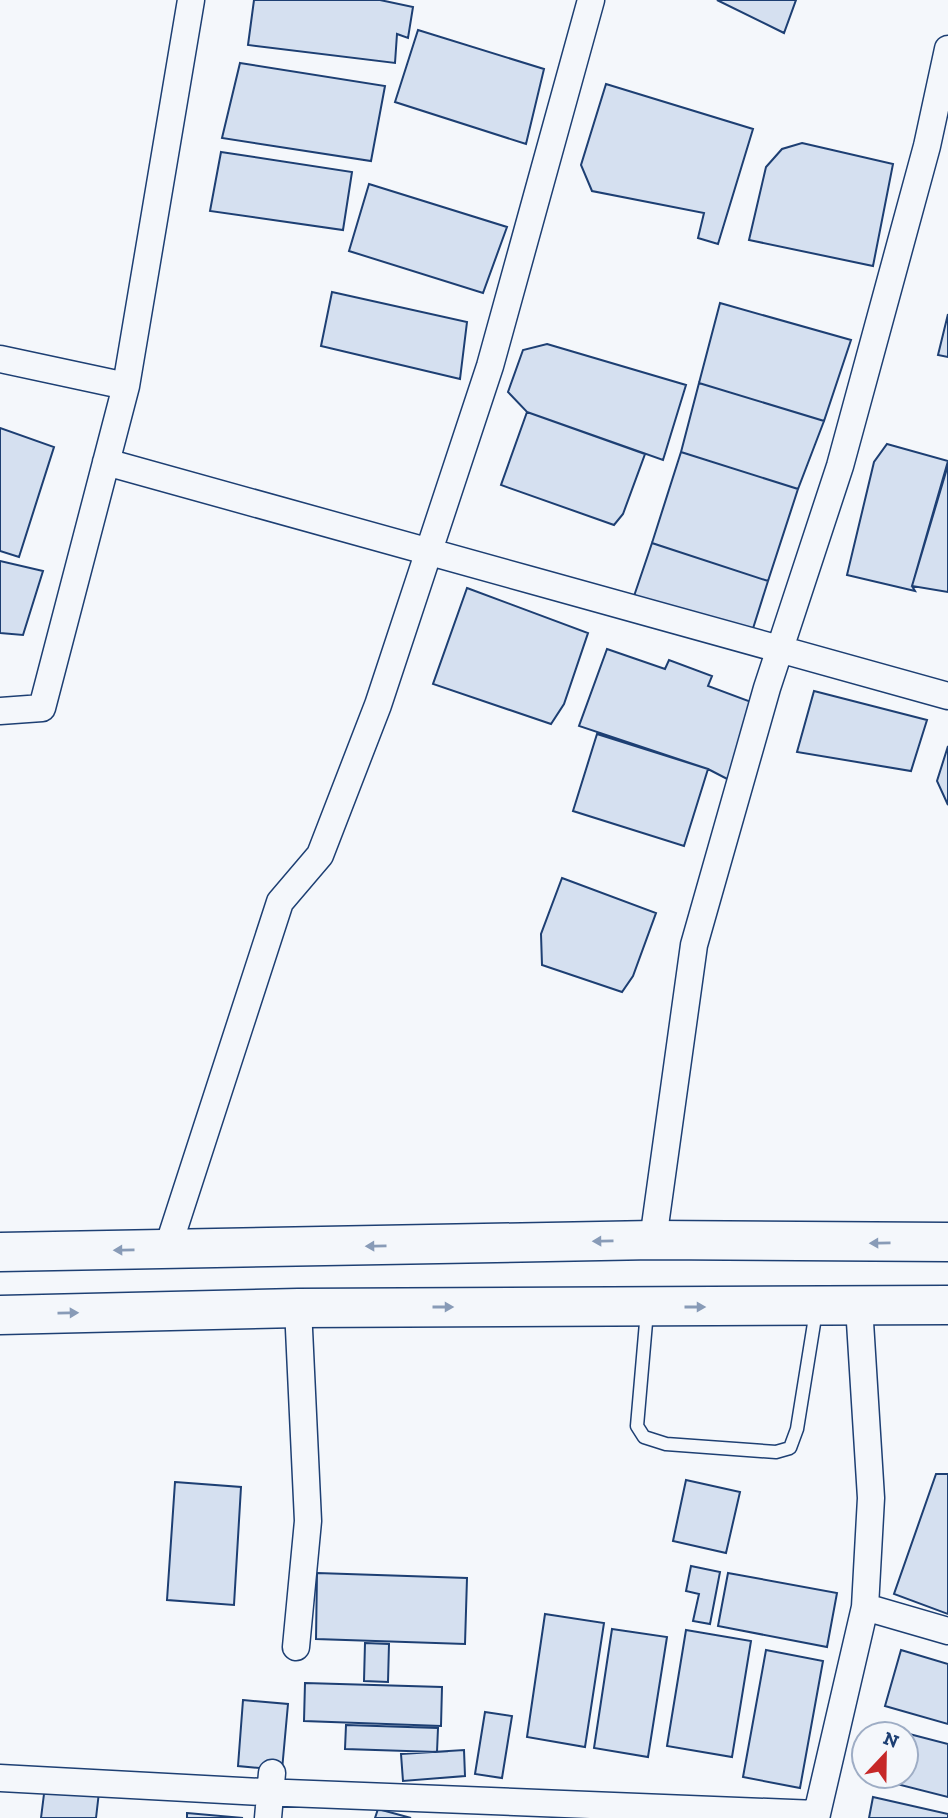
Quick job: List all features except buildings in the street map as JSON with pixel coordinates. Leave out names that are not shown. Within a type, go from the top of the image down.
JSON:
[{"type":"highway","points":[[0,1252],[653,1241],[948,1242]]},
{"type":"highway","points":[[0,1315],[298,1308],[948,1305]]},
{"type":"street","points":[[0,711],[42,708],[126,386],[191,0]]},
{"type":"street","points":[[167,1250],[280,902],[320,855],[378,705],[490,366],[591,0]]},
{"type":"street","points":[[653,1241],[694,944],[780,648],[840,466],[927,146],[948,49]]},
{"type":"street","points":[[0,359],[126,386]]},
{"type":"street","points":[[106,462],[428,554],[948,696]]},
{"type":"street","points":[[0,1778],[270,1795],[817,1816],[865,1607],[871,1498],[859,1306]]},
{"type":"street","points":[[296,1647],[308,1521],[298,1308]]},
{"type":"street","points":[[865,1607],[948,1631]]},
{"type":"lane","points":[[647,1307],[637,1426],[644,1437],[666,1444],[776,1452],[790,1448],[797,1429],[817,1306]]}]
